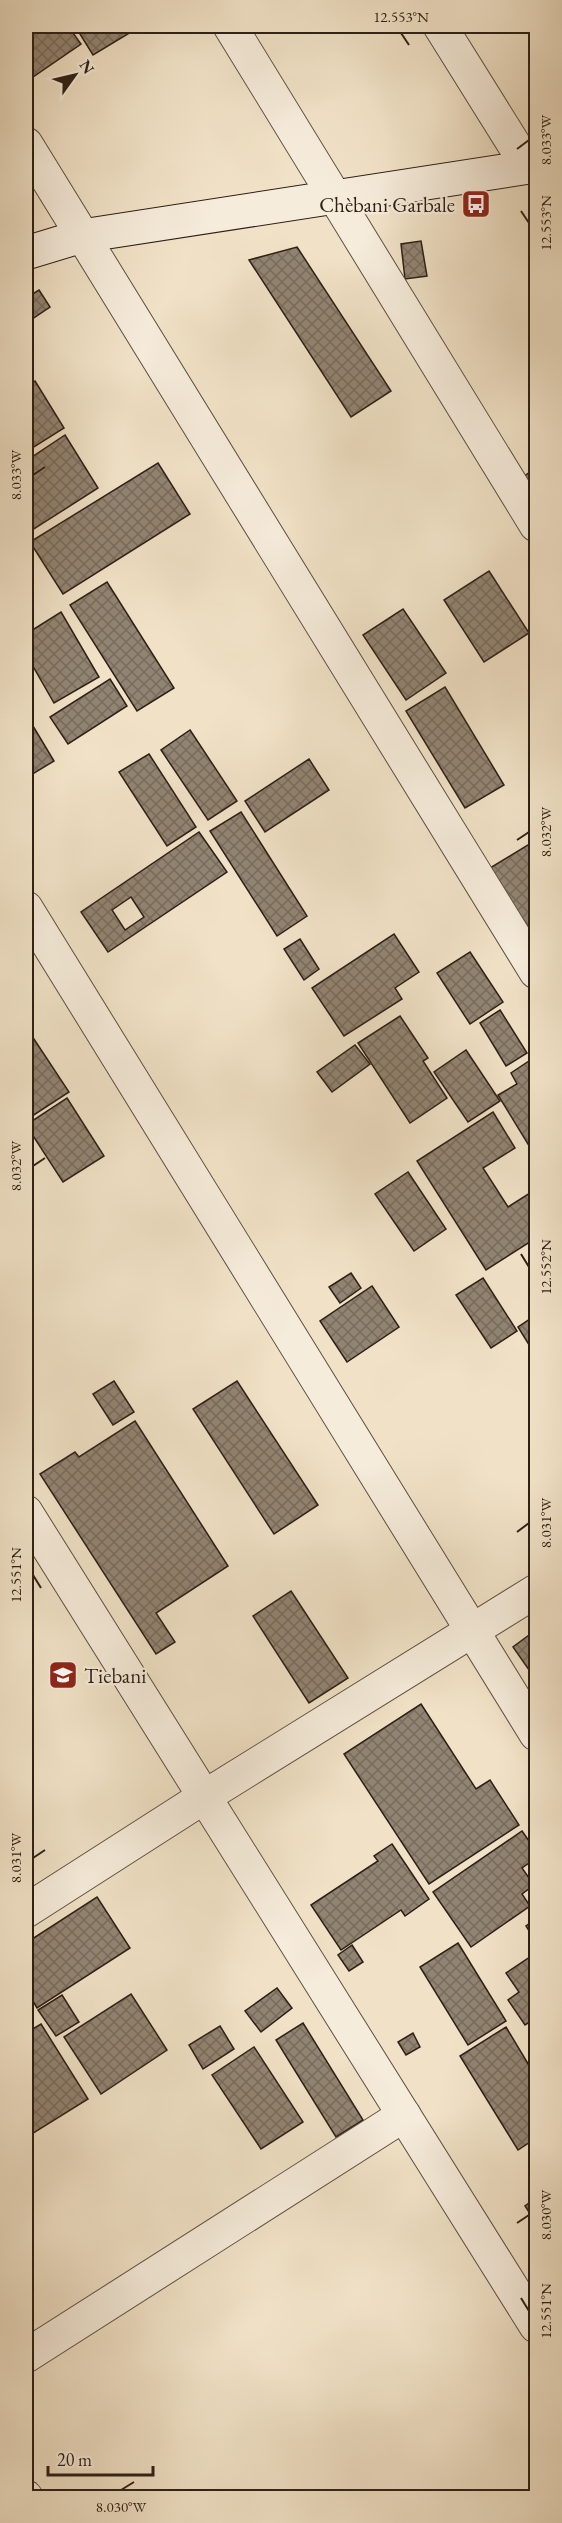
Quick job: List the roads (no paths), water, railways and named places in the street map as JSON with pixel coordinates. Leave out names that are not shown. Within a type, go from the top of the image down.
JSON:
[{"type":"street","points":[[230,26],[537,525]]},
{"type":"street","points":[[26,253],[82,236],[532,167],[440,26]]},
{"type":"street","points":[[26,144],[537,972]]},
{"type":"street","points":[[26,908],[537,1734]]},
{"type":"street","points":[[26,1512],[537,2326]]},
{"type":"street","points":[[26,1911],[204,1797],[537,1591]]},
{"type":"street","points":[[26,2356],[404,2115]]},
{"type":"place","name":"Chèbani Garbale","points":[[476,204]]},
{"type":"place","name":"Tiebani","points":[[63,1675]]}]
